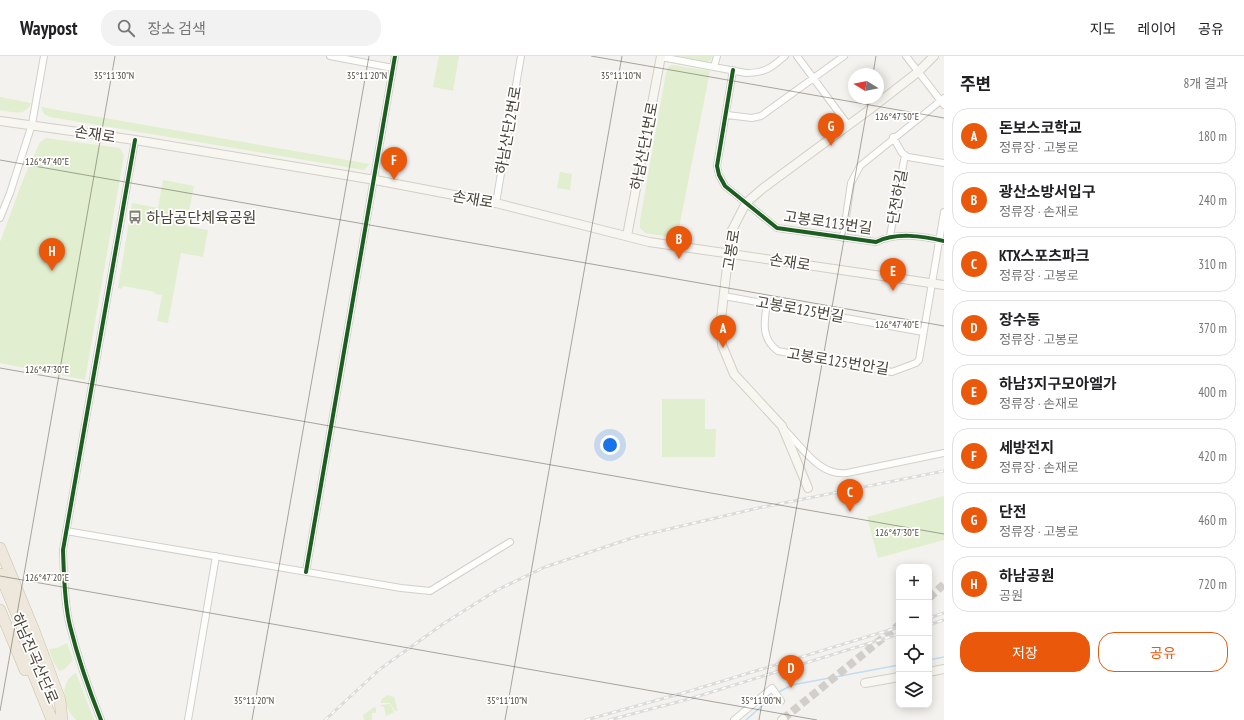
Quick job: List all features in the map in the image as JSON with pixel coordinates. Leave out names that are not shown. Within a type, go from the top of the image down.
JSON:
[{"type":"highway","points":[[0,548],[35,633],[60,700],[62,720]]},
{"type":"highway","name":"하남진곡산단로","points":[[0,574],[62,720]]},
{"type":"highway","name":"하남진곡산단로","points":[[0,592],[52,720]]},
{"type":"highway","points":[[0,610],[48,720]]},
{"type":"main road","name":"하남산단1번로","points":[[627,236],[661,56]]},
{"type":"main road","name":"고봉로","points":[[808,488],[782,426],[744,386],[729,365],[722,342],[721,319],[731,232],[746,203],[918,72],[934,56]]},
{"type":"main road","name":"손재로","points":[[0,121],[32,124],[136,140],[375,180],[496,203],[649,242],[944,285]]},
{"type":"main road","points":[[932,671],[944,669]]},
{"type":"main road","points":[[865,683],[896,678]]},
{"type":"street","points":[[0,218],[10,193],[32,124],[44,56]]},
{"type":"street","points":[[330,56],[393,68]]},
{"type":"street","points":[[306,572],[375,180],[395,56]]},
{"type":"street","name":"하남산단2번로","points":[[496,203],[521,56]]},
{"type":"street","points":[[661,56],[714,67],[757,73],[769,69],[785,56]]},
{"type":"street","points":[[714,67],[717,56]]},
{"type":"street","points":[[797,56],[848,126]]},
{"type":"street","points":[[727,115],[752,118],[761,116],[844,56]]},
{"type":"street","points":[[843,238],[851,183],[860,166],[893,138],[943,101],[906,56]]},
{"type":"street","name":"고봉로113번길","points":[[733,70],[727,115],[717,166],[725,186],[777,228],[876,242],[890,236],[898,235],[941,240]]},
{"type":"street","name":"단전하길","points":[[890,236],[905,155],[893,138]]},
{"type":"street","points":[[101,720],[89,689],[70,625],[63,550],[136,140]]},
{"type":"street","points":[[905,155],[944,163]]},
{"type":"street","name":"고봉로125번안길","points":[[767,304],[764,326],[767,340],[778,351],[892,372],[916,363],[919,360],[930,283],[941,240],[944,212]]},
{"type":"street","name":"고봉로125번길","points":[[724,296],[923,332]]},
{"type":"street","points":[[782,426],[819,465],[836,473],[847,473],[944,453]]},
{"type":"street","points":[[66,531],[430,592],[510,542]]},
{"type":"street","points":[[188,720],[216,556]]},
{"type":"street","points":[[734,720],[772,688],[780,700]]},
{"type":"green space","points":[[439,56],[459,56],[453,91],[433,87]]},
{"type":"green space","points":[[679,56],[712,56],[711,60],[707,62]]},
{"type":"green space","points":[[672,65],[710,71],[677,238],[645,233],[640,228],[640,220],[666,73],[669,66]]},
{"type":"green space","points":[[0,97],[31,103],[26,110],[22,112],[0,110]]},
{"type":"green space","points":[[41,107],[370,164],[364,170],[50,117],[44,114]]},
{"type":"green space","points":[[46,138],[120,148],[124,155],[85,380],[0,363],[0,242],[23,180],[40,142]]},
{"type":"green space","points":[[560,172],[572,174],[570,190],[557,188]]},
{"type":"green space","points":[[163,180],[194,186],[186,226],[208,230],[203,257],[181,253],[168,323],[157,321],[162,295],[155,294],[155,292],[123,286],[122,289],[118,288],[132,203],[158,208]]},
{"type":"green space","points":[[662,399],[705,399],[705,429],[716,429],[715,457],[662,457]]},
{"type":"green space","points":[[944,496],[944,540],[878,558],[867,517]]},
{"type":"green space","points":[[67,643],[73,660],[65,669],[59,671],[53,661],[49,649],[57,648]]},
{"type":"green space","points":[[76,673],[94,720],[76,720],[68,709],[64,695],[65,689],[70,677]]},
{"type":"green space","points":[[387,695],[394,697],[398,711],[395,711],[390,703],[381,703],[381,700]]},
{"type":"green space","points":[[390,704],[394,712],[386,716],[384,707],[380,705]]},
{"type":"green space","points":[[374,707],[376,708],[376,713],[372,713],[372,720],[364,720],[363,715]]},
{"type":"waterway","points":[[932,659],[944,657]]},
{"type":"waterway","name":"고봉로","points":[[777,693],[792,685],[896,666]]},
{"type":"waterway","points":[[746,720],[774,695]]},
{"type":"tunnel","points":[[932,595],[944,584]]},
{"type":"tunnel","points":[[783,719],[896,627]]},
{"type":"railway","points":[[325,720],[380,669],[443,624],[497,590],[545,567],[635,537],[758,508],[944,471]]},
{"type":"railway","points":[[932,617],[944,613]]},
{"type":"railway","points":[[932,624],[944,620]]},
{"type":"railway","points":[[586,720],[690,691],[896,628]]},
{"type":"railway","points":[[609,720],[689,699],[896,635]]},
{"type":"cycle path","points":[[306,572],[395,56]]},
{"type":"cycle path","points":[[733,70],[717,166],[719,175],[725,186],[777,228],[876,242],[901,236],[918,236],[944,241]]},
{"type":"cycle path","points":[[101,720],[84,674],[70,626],[65,598],[63,550],[135,140]]},
{"type":"place","name":"단전","points":[[831,146]]},
{"type":"place","name":"세방전지","points":[[394,180]]},
{"type":"place","name":"하남공단체육공원","points":[[135,217]]},
{"type":"place","name":"광산소방서입구","points":[[679,259]]},
{"type":"place","name":"하남공원","points":[[52,271]]},
{"type":"place","name":"하남3지구모아엘가","points":[[893,291]]},
{"type":"place","name":"돈보스코학교","points":[[723,348]]},
{"type":"place","name":"KTX스포츠파크","points":[[850,512]]},
{"type":"place","name":"장수동","points":[[791,688]]}]
